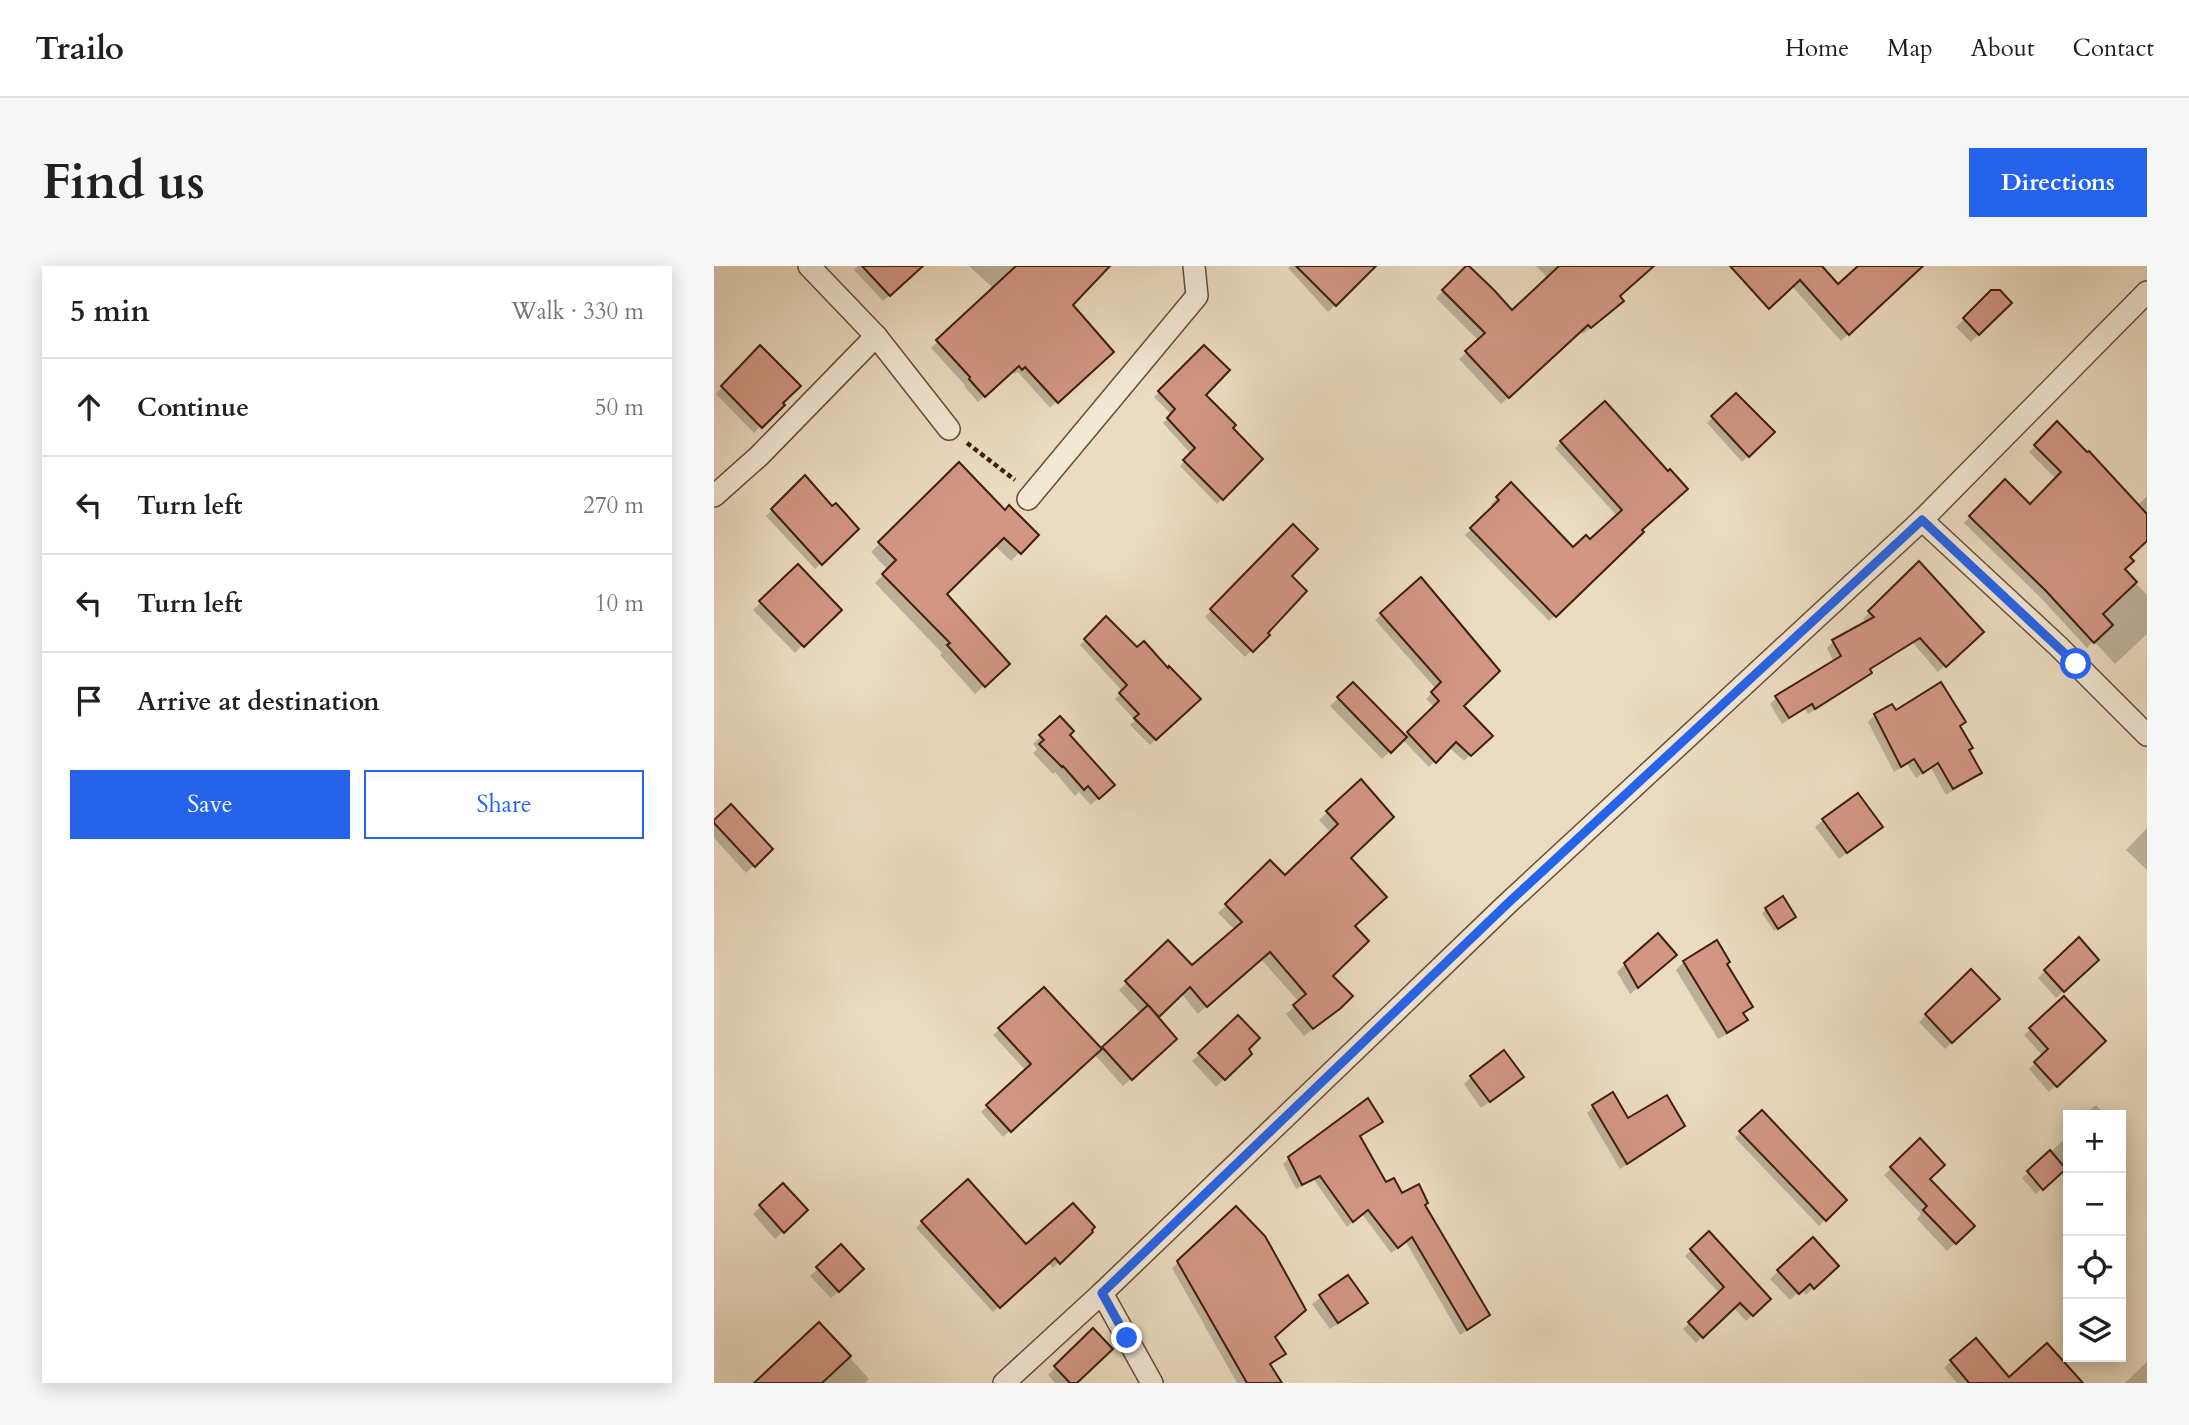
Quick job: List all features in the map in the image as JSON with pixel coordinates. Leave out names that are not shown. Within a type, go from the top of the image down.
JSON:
[{"type":"street","points":[[809,266],[876,336],[949,429]]},
{"type":"street","points":[[1030,496],[1197,296],[1194,266]]},
{"type":"street","points":[[1004,1383],[1102,1293],[1506,905],[1922,520],[2147,292]]},
{"type":"street","points":[[714,496],[759,456],[876,336]]},
{"type":"street","points":[[1922,520],[2058,646],[2147,735]]},
{"type":"street","points":[[1102,1293],[1152,1383]]},
{"type":"path","points":[[949,429],[1030,496]]},
{"type":"building","points":[[862,266],[923,266],[890,296]]},
{"type":"building","points":[[1016,266],[1110,266],[1073,305],[1114,352],[1058,403],[1025,367],[1022,370],[1019,366],[985,397],[936,340]]},
{"type":"building","points":[[1296,266],[1376,266],[1336,306]]},
{"type":"building","points":[[1466,266],[1512,310],[1559,266],[1654,266],[1620,296],[1624,301],[1591,328],[1588,325],[1509,398],[1465,351],[1485,333],[1442,290]]},
{"type":"building","points":[[1730,266],[1822,266],[1838,284],[1858,266],[1923,266],[1849,335],[1800,280],[1769,309]]},
{"type":"building","points":[[1991,290],[2000,290],[2012,303],[1979,335],[1963,318]]},
{"type":"building","points":[[760,345],[801,386],[762,428],[721,386]]},
{"type":"building","points":[[1204,345],[1230,370],[1206,395],[1236,425],[1233,428],[1263,459],[1223,500],[1183,460],[1195,448],[1167,418],[1175,409],[1158,391]]},
{"type":"building","points":[[1736,393],[1775,432],[1749,457],[1711,416]]},
{"type":"building","points":[[1605,401],[1668,471],[1670,469],[1688,489],[1642,530],[1644,532],[1556,617],[1470,528],[1499,500],[1496,497],[1511,482],[1573,547],[1586,535],[1590,539],[1622,510],[1560,441]]},
{"type":"building","points":[[2057,421],[2089,451],[2147,514],[2147,541],[2130,557],[2134,561],[2125,569],[2137,582],[2103,614],[2113,625],[2094,643],[2046,591],[1969,516],[2005,479],[2030,504],[2061,472],[2034,445]]},
{"type":"building","points":[[959,462],[1005,510],[1009,505],[1039,535],[1021,554],[1004,538],[947,594],[1010,664],[985,687],[947,645],[950,643],[882,574],[896,560],[878,542]]},
{"type":"building","points":[[805,475],[832,506],[836,503],[859,529],[822,565],[771,509]]},
{"type":"building","points":[[1293,524],[1318,549],[1292,576],[1307,591],[1253,652],[1210,609]]},
{"type":"building","points":[[1919,561],[1984,632],[1946,667],[1920,638],[1870,669],[1872,673],[1815,709],[1812,704],[1789,718],[1775,696],[1841,656],[1832,640],[1874,617],[1868,611]]},
{"type":"building","points":[[798,564],[842,610],[804,647],[759,601]]},
{"type":"building","points":[[1421,577],[1500,671],[1464,706],[1493,736],[1471,756],[1456,742],[1436,763],[1407,732],[1439,701],[1431,692],[1441,682],[1380,613]]},
{"type":"building","points":[[1106,616],[1137,647],[1144,641],[1201,699],[1156,740],[1134,718],[1139,714],[1119,693],[1127,685],[1084,639]]},
{"type":"building","points":[[1353,682],[1407,737],[1391,753],[1337,697]]},
{"type":"building","points":[[1941,682],[1966,722],[1960,726],[1973,748],[1969,750],[1982,773],[1953,789],[1938,763],[1923,773],[1914,759],[1901,767],[1874,714],[1892,704],[1896,710]]},
{"type":"building","points":[[1060,716],[1074,731],[1070,735],[1115,785],[1099,799],[1088,786],[1084,790],[1039,744],[1044,740],[1039,735]]},
{"type":"building","points":[[1361,779],[1394,817],[1351,858],[1387,897],[1355,926],[1369,941],[1333,976],[1353,996],[1313,1029],[1293,1005],[1306,994],[1270,952],[1207,1007],[1190,987],[1159,1017],[1125,981],[1168,940],[1192,965],[1242,922],[1225,904],[1270,860],[1285,875],[1338,824],[1326,811]]},
{"type":"building","points":[[1858,793],[1883,827],[1847,853],[1822,819]]},
{"type":"building","points":[[731,804],[773,849],[755,867],[714,823]]},
{"type":"building","points":[[1783,896],[1796,917],[1778,929],[1765,908]]},
{"type":"building","points":[[1658,933],[1677,955],[1638,988],[1624,963]]},
{"type":"building","points":[[2079,937],[2099,960],[2064,992],[2044,970]]},
{"type":"building","points":[[1717,940],[1730,962],[1727,964],[1753,1007],[1743,1013],[1748,1020],[1727,1033],[1683,961]]},
{"type":"building","points":[[1971,969],[2000,999],[1952,1043],[1925,1014]]},
{"type":"building","points":[[1044,987],[1102,1049],[1011,1132],[986,1105],[1031,1064],[998,1028]]},
{"type":"building","points":[[2064,996],[2106,1041],[2057,1087],[2034,1062],[2048,1049],[2029,1028]]},
{"type":"building","points":[[1148,1005],[1177,1039],[1132,1080],[1102,1047]]},
{"type":"building","points":[[1238,1015],[1260,1038],[1249,1049],[1252,1054],[1225,1080],[1198,1053]]},
{"type":"building","points":[[1504,1050],[1524,1077],[1490,1102],[1470,1076]]},
{"type":"building","points":[[1613,1092],[1628,1118],[1667,1095],[1685,1126],[1627,1164],[1592,1105]]},
{"type":"building","points":[[1368,1098],[1383,1122],[1360,1136],[1386,1182],[1394,1178],[1402,1193],[1419,1184],[1428,1203],[1425,1205],[1490,1315],[1467,1330],[1412,1237],[1398,1248],[1368,1210],[1353,1222],[1320,1176],[1302,1185],[1288,1157]]},
{"type":"building","points":[[1762,1110],[1847,1200],[1826,1221],[1739,1131]]},
{"type":"building","points":[[1920,1138],[1945,1165],[1930,1179],[1975,1226],[1956,1244],[1923,1210],[1927,1206],[1890,1167]]},
{"type":"building","points":[[2050,1150],[2063,1165],[2063,1172],[2043,1190],[2027,1171]]},
{"type":"building","points":[[968,1179],[1026,1244],[1073,1203],[1095,1227],[1093,1232],[1060,1264],[1055,1258],[1000,1308],[921,1221]]},
{"type":"building","points":[[783,1183],[808,1210],[784,1233],[759,1205]]},
{"type":"building","points":[[1236,1206],[1265,1236],[1306,1310],[1275,1337],[1286,1354],[1270,1364],[1282,1383],[1247,1383],[1177,1261]]},
{"type":"building","points":[[1709,1231],[1771,1299],[1753,1316],[1740,1303],[1703,1338],[1688,1322],[1724,1287],[1690,1249]]},
{"type":"building","points":[[1813,1237],[1839,1266],[1814,1289],[1810,1284],[1799,1294],[1777,1270]]},
{"type":"building","points":[[841,1244],[864,1269],[839,1292],[816,1267]]},
{"type":"building","points":[[1348,1275],[1368,1303],[1338,1323],[1319,1295]]},
{"type":"building","points":[[819,1322],[851,1356],[822,1383],[754,1383]]},
{"type":"building","points":[[1093,1328],[1113,1349],[1077,1383],[1070,1383],[1054,1366]]},
{"type":"building","points":[[1976,1338],[2009,1377],[2047,1343],[2083,1383],[1969,1383],[1950,1360]]},
{"type":"route","points":[[1127,1338],[1102,1293],[1506,905],[1922,520],[2076,664]]}]
